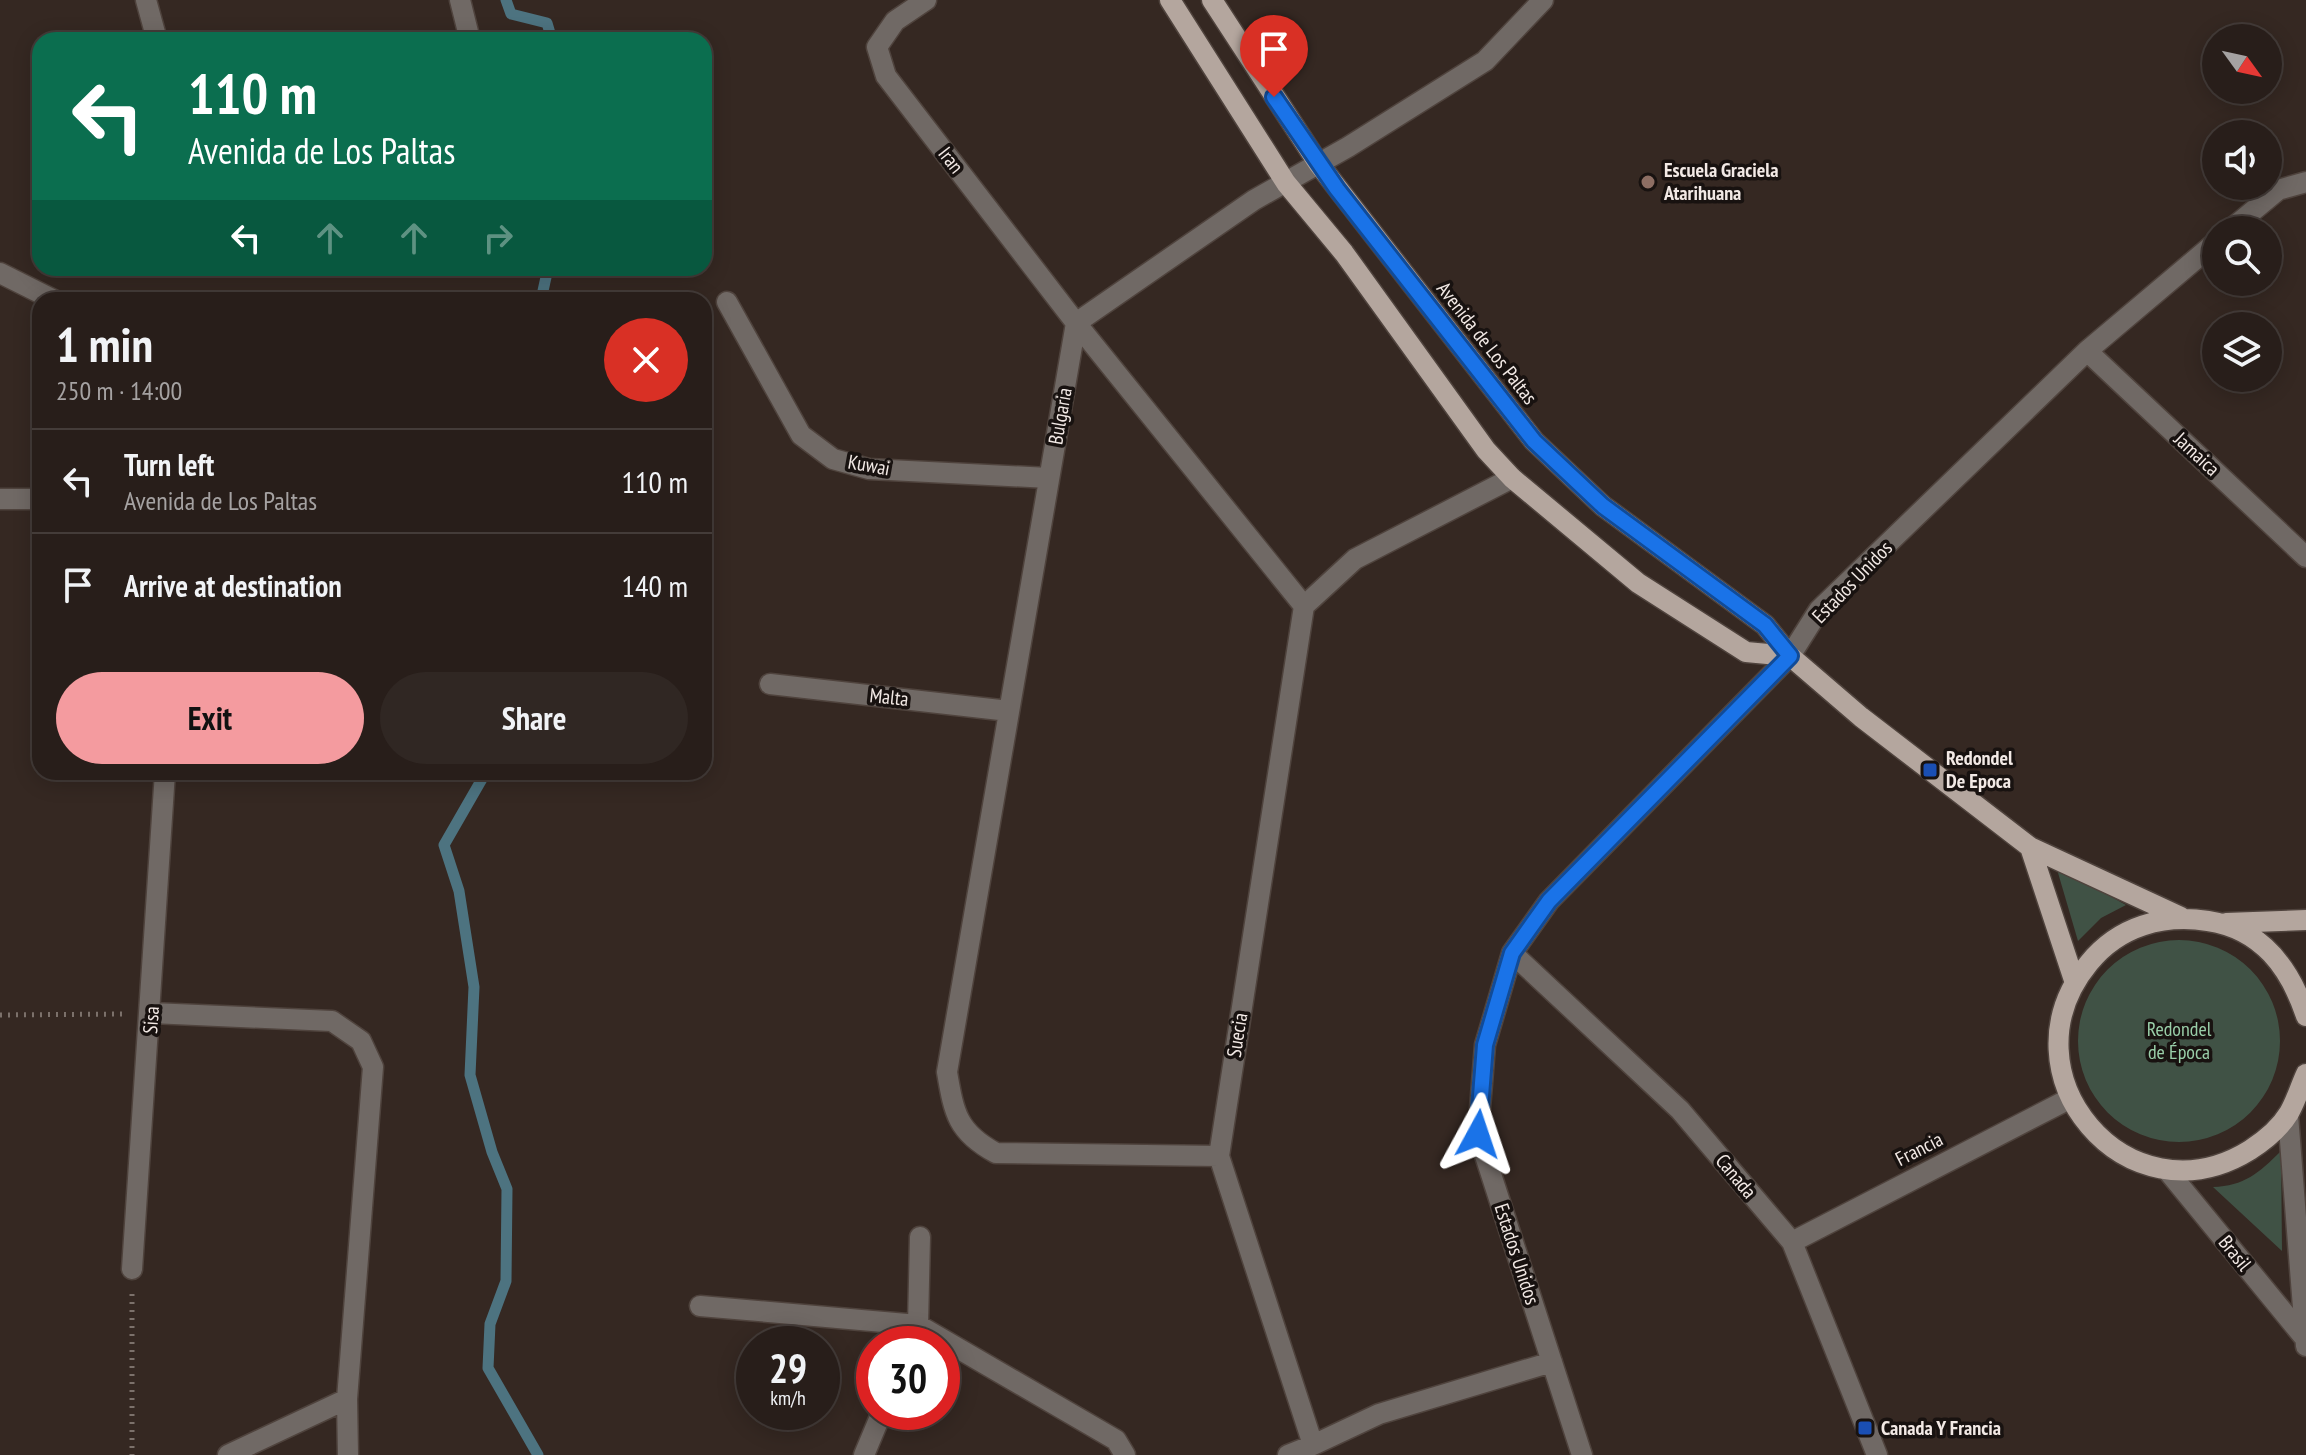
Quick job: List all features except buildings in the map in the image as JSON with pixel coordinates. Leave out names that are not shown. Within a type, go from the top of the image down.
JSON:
[{"type":"main road","points":[[1170,0],[1286,183],[1344,253],[1486,450],[1512,478],[1638,583],[1722,637],[1746,652],[1790,656]]},
{"type":"main road","name":"Avenida de Los Paltas","points":[[1212,0],[1318,163],[1534,441],[1603,506],[1765,625],[1790,656],[1861,717],[2030,847],[2181,917]]},
{"type":"main road","points":[[2030,847],[2074,980]]},
{"type":"main road","points":[[2306,920],[2226,923],[2181,917],[2139,925],[2102,947],[2074,980],[2059,1019],[2058,1060],[2069,1099],[2093,1133],[2127,1158],[2167,1170],[2201,1170],[2235,1159],[2265,1141],[2288,1115],[2306,1074]]},
{"type":"main road","points":[[2226,923],[2265,946],[2294,981],[2306,1016]]},
{"type":"street","points":[[146,0],[155,32]]},
{"type":"street","points":[[460,0],[468,32]]},
{"type":"street","name":"Iran","points":[[926,0],[895,21],[877,47],[886,76],[1076,323]]},
{"type":"street","points":[[1512,478],[1355,559],[1304,606],[1076,323],[1254,200],[1485,61],[1543,0]]},
{"type":"street","points":[[2247,216],[2278,190],[2306,182]]},
{"type":"street","name":"Estados Unidos","points":[[1582,1455],[1478,1134],[1485,1045],[1512,953],[1549,901],[1790,656],[1819,610],[2087,351],[2202,254]]},
{"type":"street","points":[[0,273],[38,292]]},
{"type":"street","name":"Kuwai","points":[[727,302],[801,435],[833,459],[869,469],[1049,478]]},
{"type":"street","name":"Bulgaria","points":[[1076,323],[947,1072],[954,1112],[971,1140],[996,1153],[1219,1156]]},
{"type":"street","name":"Jamaica","points":[[2087,351],[2306,557]]},
{"type":"street","points":[[0,499],[32,499]]},
{"type":"street","name":"Suecia","points":[[1304,606],[1219,1156],[1313,1445]]},
{"type":"street","name":"Malta","points":[[770,684],[1009,711]]},
{"type":"street","name":"Sisa","points":[[132,1269],[152,1013],[165,780]]},
{"type":"street","name":"Canada","points":[[1512,953],[1680,1110],[1792,1242],[1877,1455]]},
{"type":"street","points":[[152,1013],[332,1021],[361,1041],[373,1067],[347,1399],[348,1455]]},
{"type":"street","name":"Francia","points":[[1792,1242],[2069,1099]]},
{"type":"street","name":"Brasil","points":[[2288,1115],[2304,1341]]},
{"type":"street","name":"Brasil","points":[[2167,1170],[2304,1341]]},
{"type":"street","points":[[914,1326],[920,1237]]},
{"type":"street","points":[[700,1306],[856,1326]]},
{"type":"street","points":[[960,1358],[1116,1440],[1125,1455]]},
{"type":"street","points":[[1288,1455],[1379,1414],[1552,1362]]},
{"type":"street","points":[[228,1455],[347,1399]]},
{"type":"street","points":[[864,1455],[874,1430]]},
{"type":"path","points":[[0,1015],[152,1013]]},
{"type":"path","points":[[132,1269],[132,1455]]},
{"type":"green space","points":[[2056,866],[2126,905],[2101,918],[2078,941]]},
{"type":"green space","name":"Redondel de Época","points":[[2179,940],[2218,948],[2250,970],[2272,1002],[2280,1041],[2272,1080],[2250,1112],[2218,1134],[2179,1142],[2140,1134],[2108,1112],[2086,1080],[2078,1041],[2086,1002],[2108,970],[2140,948]]},
{"type":"green space","points":[[2281,1151],[2282,1251],[2213,1187],[2234,1184],[2250,1177]]},
{"type":"waterway","points":[[506,0],[511,14],[547,23],[550,32]]},
{"type":"waterway","points":[[543,292],[546,276]]},
{"type":"waterway","points":[[481,780],[444,845],[459,891],[474,987],[470,1075],[492,1152],[507,1189],[506,1281],[490,1324],[488,1368],[538,1455]]},
{"type":"place","name":"Escuela Graciela Atarihuana","points":[[1648,182]]},
{"type":"place","name":"Redondel De Epoca","points":[[1930,770]]},
{"type":"place","name":"Canada Y Francia","points":[[1865,1428]]},
{"type":"route","points":[[1274,97],[1374,239],[1534,441],[1603,506],[1765,625],[1790,656],[1549,901],[1512,953],[1485,1045],[1478,1134]]}]
